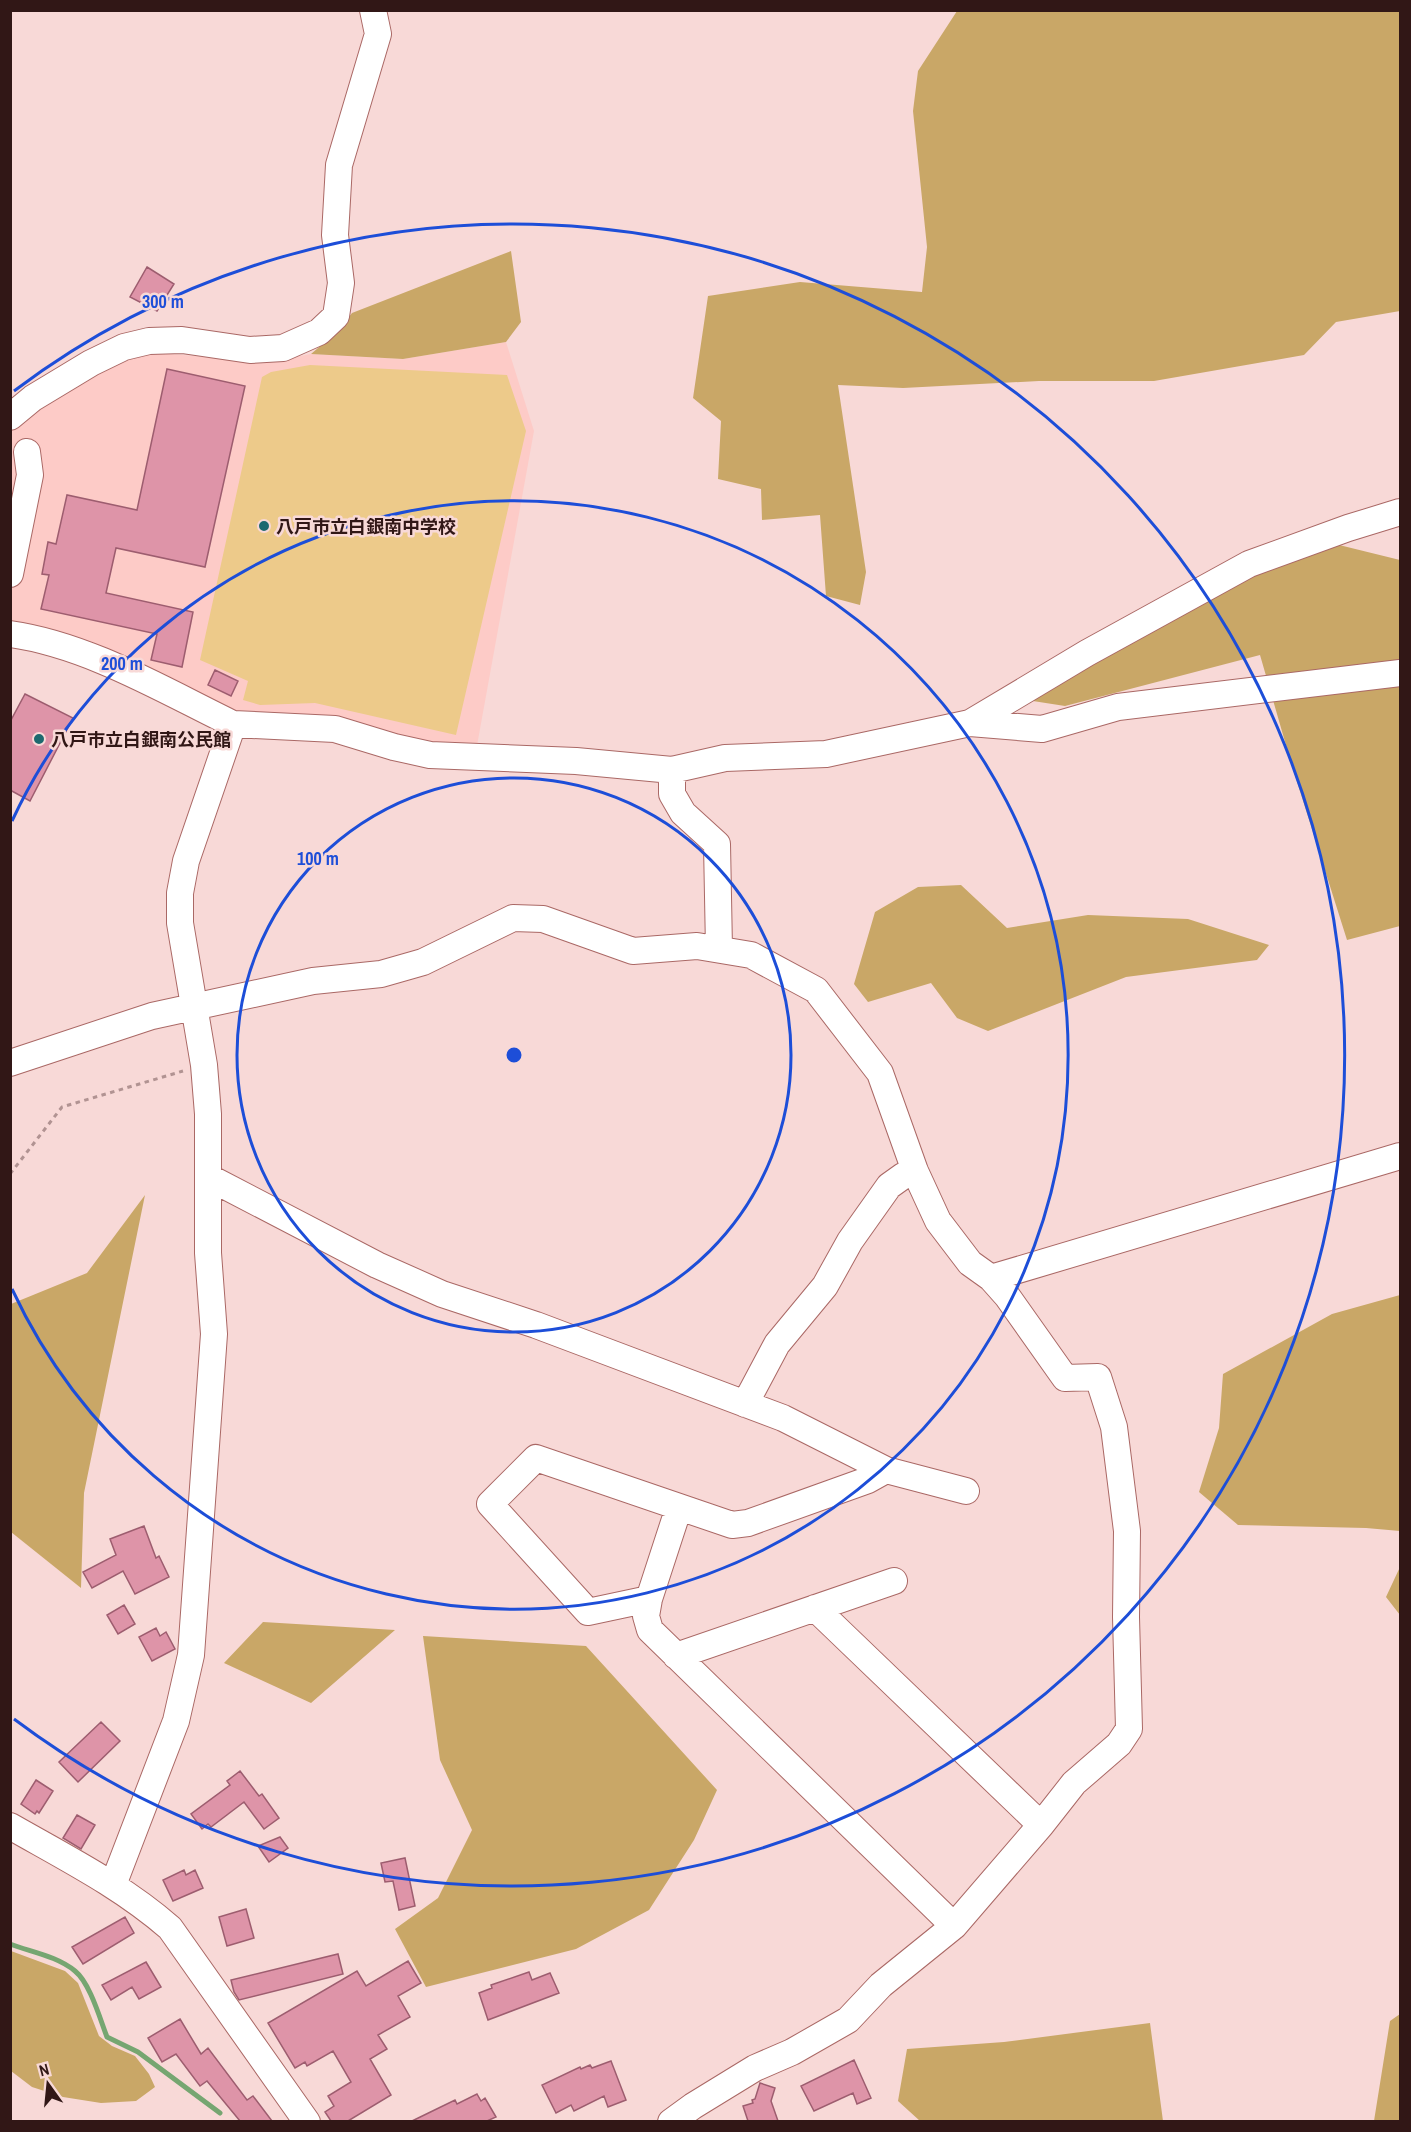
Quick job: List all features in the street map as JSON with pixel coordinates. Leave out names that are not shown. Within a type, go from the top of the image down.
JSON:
[{"type":"street","points":[[10,417],[33,398],[71,374],[124,347],[149,341],[182,340],[250,350],[283,348],[319,332],[336,316],[341,283],[335,235],[339,165],[378,34],[373,10]]},
{"type":"street","points":[[10,574],[30,475],[27,452]]},
{"type":"street","points":[[970,723],[1087,653],[1249,564],[1348,528],[1401,512]]},
{"type":"street","points":[[10,634],[40,638],[91,656],[233,724],[335,729],[430,755],[576,761],[672,770],[725,758],[826,753],[970,723],[1042,729],[1118,707],[1401,673]]},
{"type":"street","points":[[113,1885],[176,1721],[191,1655],[214,1334],[208,1253],[208,1114],[204,1065],[180,923],[180,893],[186,861],[233,724]]},
{"type":"street","points":[[672,770],[672,794],[683,813],[717,844],[719,949]]},
{"type":"street","points":[[10,1063],[152,1016],[193,1009],[313,981],[381,974],[423,962],[513,918],[543,919],[633,951],[697,946],[751,955],[816,990],[880,1073],[915,1171],[938,1221],[970,1263],[991,1278],[1007,1296],[1065,1378],[1098,1377],[1114,1427],[1127,1531],[1126,1617],[1129,1729],[1119,1744],[1074,1783],[954,1926],[881,1985],[848,2020],[792,2052],[755,2068],[671,2121]]},
{"type":"street","points":[[991,1278],[1401,1156]]},
{"type":"street","points":[[745,1404],[777,1344],[825,1286],[849,1241],[889,1186],[915,1171]]},
{"type":"street","points":[[208,1177],[377,1265],[442,1294],[536,1325],[783,1418],[886,1470],[966,1491]]},
{"type":"street","points":[[649,1599],[588,1612],[490,1504],[536,1458],[732,1525],[748,1524],[868,1480],[886,1470]]},
{"type":"street","points":[[679,1507],[649,1599],[646,1616],[650,1630],[954,1926]]},
{"type":"street","points":[[676,1656],[894,1581]]},
{"type":"street","points":[[815,1608],[1041,1825]]},
{"type":"street","points":[[10,1827],[113,1885],[149,1909],[170,1928],[307,2121]]},
{"type":"path","points":[[10,1174],[62,1107],[204,1065]]},
{"type":"shaded area","points":[[957,11],[1400,11],[1400,311],[1336,322],[1304,355],[1154,381],[1039,381],[903,388],[838,385],[866,572],[860,605],[826,596],[820,515],[762,520],[761,489],[718,479],[721,421],[693,398],[708,296],[800,282],[922,292],[927,247],[913,111],[918,71]]},
{"type":"shaded area","points":[[511,251],[521,322],[506,342],[403,359],[311,354],[339,330],[352,313]]},
{"type":"shaded area","name":"八戸市立白銀南中学校","points":[[506,342],[534,431],[476,751],[245,718],[73,636],[37,625],[11,621],[10,431],[56,398],[106,367],[131,357],[159,353],[250,361],[274,361],[311,354],[403,359]]},
{"type":"shaded area","points":[[310,365],[507,375],[526,431],[456,735],[315,703],[260,705],[243,700],[248,681],[200,660],[262,377],[271,372]]},
{"type":"shaded area","points":[[1331,543],[1400,560],[1400,926],[1347,940],[1292,766],[1260,655],[1065,706],[1020,699],[1231,582]]},
{"type":"shaded area","points":[[961,885],[1007,928],[1088,915],[1188,919],[1269,945],[1257,960],[1126,977],[988,1031],[957,1018],[931,983],[868,1002],[854,984],[875,912],[918,887]]},
{"type":"shaded area","points":[[145,1195],[84,1493],[81,1588],[11,1532],[11,1304],[87,1273]]},
{"type":"shaded area","points":[[1400,1295],[1400,1531],[1238,1525],[1199,1492],[1219,1428],[1223,1374],[1332,1314]]},
{"type":"shaded area","points":[[1400,1567],[1400,1615],[1386,1597]]},
{"type":"shaded area","points":[[263,1622],[395,1630],[311,1703],[224,1663]]},
{"type":"shaded area","points":[[423,1636],[586,1646],[717,1790],[694,1840],[649,1910],[576,1949],[426,1987],[395,1929],[438,1898],[472,1830],[440,1760]]},
{"type":"shaded area","points":[[11,1951],[65,1971],[78,1983],[99,2036],[112,2046],[135,2056],[149,2074],[155,2087],[136,2101],[101,2103],[63,2097],[32,2087],[11,2071]]},
{"type":"shaded area","points":[[1400,2014],[1400,2121],[1374,2121],[1390,2021]]},
{"type":"shaded area","points":[[1150,2023],[1163,2121],[920,2121],[898,2101],[907,2049],[1004,2042]]},
{"type":"building","points":[[147,267],[174,284],[157,311],[130,297]]},
{"type":"building","points":[[167,369],[245,386],[205,567],[116,548],[106,593],[193,612],[182,667],[151,660],[157,634],[41,609],[49,575],[42,574],[48,542],[56,544],[67,495],[137,510]]},
{"type":"building","points":[[215,670],[238,681],[231,696],[208,685]]},
{"type":"building","points":[[25,694],[73,718],[30,801],[10,790],[10,722]]},
{"type":"building","points":[[144,1526],[156,1558],[159,1556],[169,1577],[135,1594],[123,1571],[92,1588],[83,1572],[116,1555],[110,1539]]},
{"type":"building","points":[[124,1605],[135,1624],[118,1634],[107,1615]]},
{"type":"building","points":[[156,1628],[160,1636],[166,1632],[175,1649],[152,1661],[139,1637]]},
{"type":"building","points":[[101,1722],[120,1741],[78,1782],[59,1762]]},
{"type":"building","points":[[240,1771],[259,1796],[262,1794],[279,1818],[264,1829],[244,1802],[211,1827],[208,1824],[202,1829],[191,1814],[230,1785],[227,1781]]},
{"type":"building","points":[[36,1780],[53,1791],[39,1813],[37,1811],[35,1814],[21,1804]]},
{"type":"building","points":[[77,1815],[95,1825],[81,1849],[63,1838]]},
{"type":"building","points":[[280,1837],[288,1848],[269,1862],[258,1846]]},
{"type":"building","points":[[405,1858],[415,1906],[399,1910],[393,1881],[385,1882],[381,1863]]},
{"type":"building","points":[[184,1870],[186,1875],[195,1870],[203,1888],[173,1901],[163,1880]]},
{"type":"building","points":[[246,1909],[254,1938],[227,1946],[219,1917]]},
{"type":"building","points":[[125,1917],[134,1933],[83,1964],[72,1947]]},
{"type":"building","points":[[338,1954],[343,1974],[239,2000],[234,1992],[231,1980]]},
{"type":"building","points":[[408,1961],[421,1983],[398,1996],[410,2017],[378,2035],[387,2049],[370,2059],[391,2095],[348,2121],[331,2121],[325,2112],[334,2106],[328,2096],[351,2082],[333,2051],[307,2066],[305,2062],[295,2068],[268,2023],[357,1971],[366,1986]]},
{"type":"building","points":[[146,1962],[161,1987],[139,1999],[132,1987],[111,2000],[102,1985]]},
{"type":"building","points":[[529,1972],[532,1980],[550,1973],[559,1993],[488,2020],[479,1993],[492,1988],[491,1985]]},
{"type":"building","points":[[180,2019],[201,2054],[208,2048],[247,2100],[253,2096],[272,2121],[240,2121],[207,2081],[200,2086],[176,2054],[162,2062],[148,2038]]},
{"type":"building","points":[[854,2060],[871,2098],[857,2104],[853,2093],[814,2111],[801,2086]]},
{"type":"building","points":[[611,2061],[626,2100],[608,2107],[604,2096],[574,2111],[571,2105],[556,2113],[542,2085],[580,2067],[581,2069],[590,2065],[592,2068]]},
{"type":"building","points":[[760,2083],[775,2088],[771,2101],[778,2121],[748,2121],[743,2106],[753,2103],[752,2100],[755,2099]]},
{"type":"building","points":[[477,2094],[481,2101],[485,2098],[496,2117],[487,2121],[412,2121],[455,2100],[457,2104]]},
{"type":"waterway","points":[[10,1944],[52,1958],[75,1971],[90,1992],[107,2037],[138,2052],[220,2113]]},
{"type":"place","name":"八戸市立白銀南中学校","points":[[264,526]]},
{"type":"place","name":"八戸市立白銀南公民館","points":[[39,739]]}]
